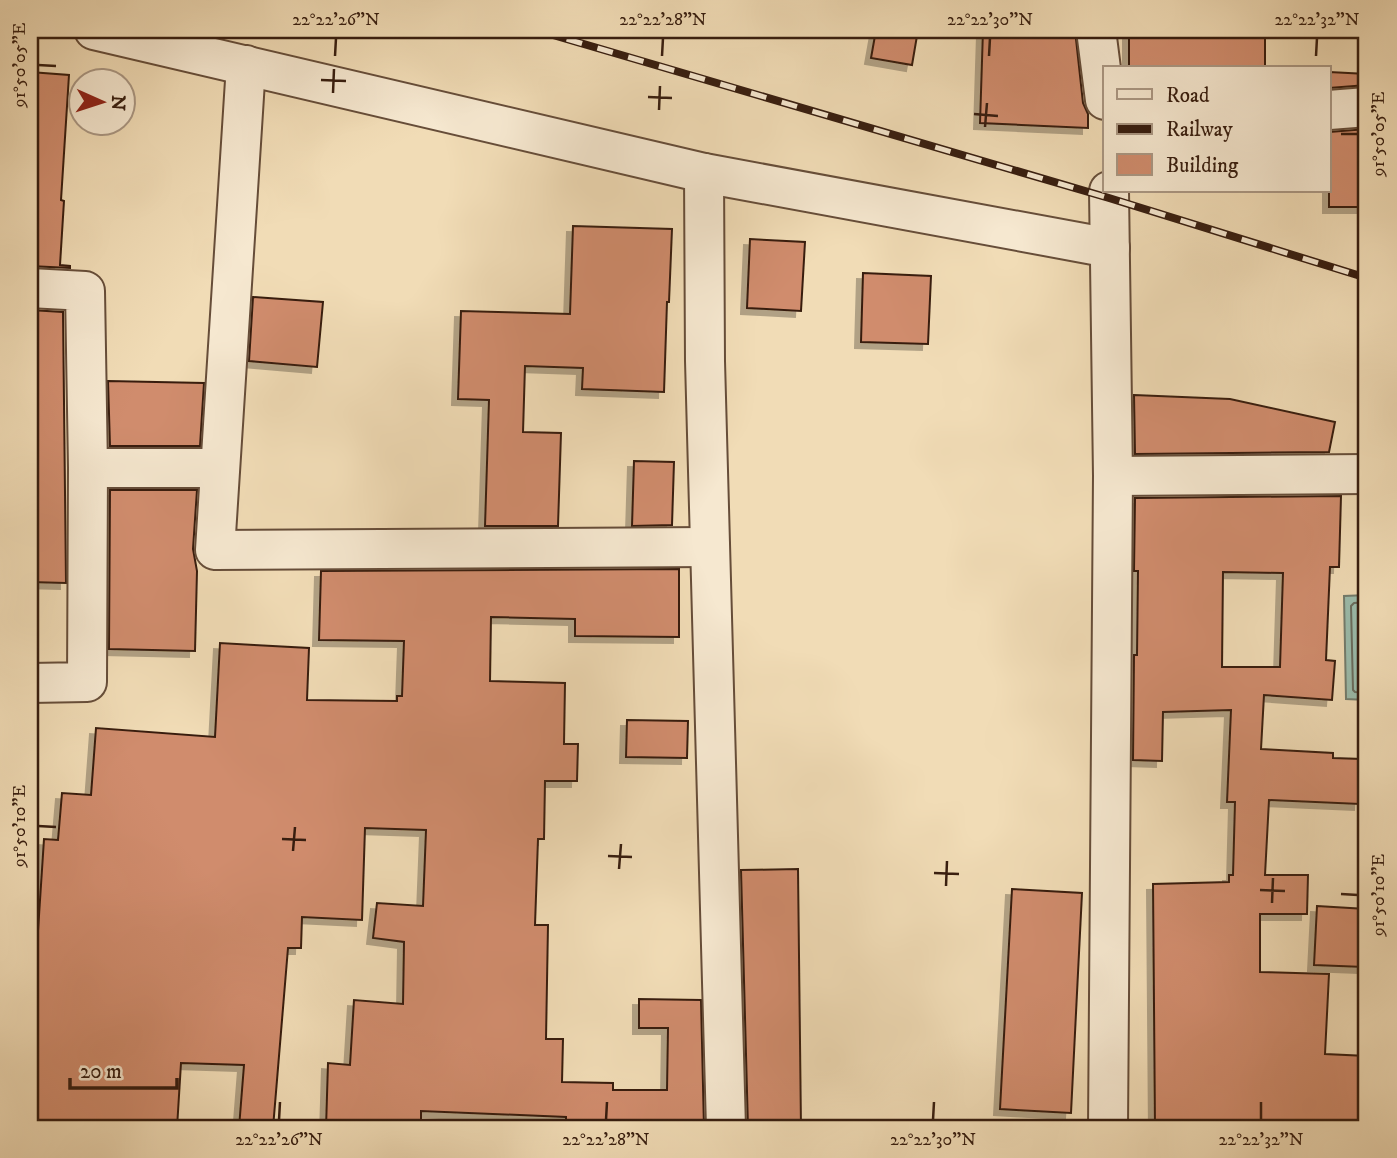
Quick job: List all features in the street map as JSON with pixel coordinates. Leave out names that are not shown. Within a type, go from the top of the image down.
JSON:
[{"type":"street","points":[[94,30],[704,173],[1110,248]]},
{"type":"street","points":[[1096,30],[1103,84]]},
{"type":"street","points":[[246,65],[215,550],[710,547]]},
{"type":"street","points":[[1330,110],[1367,107]]},
{"type":"street","points":[[704,173],[710,547],[726,1128]]},
{"type":"street","points":[[1108,1128],[1113,476],[1109,192]]},
{"type":"street","points":[[30,288],[85,291],[89,468],[87,682],[30,683]]},
{"type":"street","points":[[89,468],[220,468]]},
{"type":"street","points":[[1113,476],[1367,474]]},
{"type":"water","points":[[1367,595],[1367,700],[1346,699],[1344,596]]},
{"type":"building","points":[[876,30],[918,30],[912,65],[871,58]]},
{"type":"building","points":[[983,30],[1075,30],[1088,128],[980,123]]},
{"type":"building","points":[[1129,30],[1265,30],[1265,66],[1129,66]]},
{"type":"building","points":[[30,72],[66,75],[60,265],[70,268],[30,266]]},
{"type":"building","points":[[1330,72],[1367,74],[1367,85],[1330,88]]},
{"type":"building","points":[[1367,129],[1367,207],[1329,207],[1330,132]]},
{"type":"building","points":[[573,226],[672,229],[664,392],[582,389],[583,368],[525,366],[523,432],[561,433],[558,526],[485,526],[489,400],[458,399],[461,311],[570,314]]},
{"type":"building","points":[[750,239],[805,242],[801,311],[747,308]]},
{"type":"building","points":[[863,273],[931,276],[928,344],[861,342]]},
{"type":"building","points":[[253,297],[323,302],[317,367],[249,361]]},
{"type":"building","points":[[30,310],[63,312],[66,583],[30,582]]},
{"type":"building","points":[[108,381],[204,383],[200,446],[110,446]]},
{"type":"building","points":[[1134,395],[1230,399],[1335,422],[1329,452],[1135,454]]},
{"type":"building","points":[[634,461],[674,462],[672,525],[632,526]]},
{"type":"building","points":[[110,490],[197,490],[193,549],[197,571],[195,651],[109,649]]},
{"type":"building","points":[[1341,496],[1339,567],[1330,567],[1326,660],[1335,661],[1332,700],[1264,695],[1261,749],[1333,753],[1333,758],[1362,759],[1360,804],[1269,800],[1265,875],[1308,875],[1307,914],[1260,914],[1260,972],[1329,974],[1325,1054],[1367,1056],[1367,1128],[1155,1128],[1153,884],[1229,882],[1229,875],[1233,875],[1235,802],[1227,802],[1231,710],[1163,712],[1162,761],[1133,760],[1138,571],[1134,571],[1135,498]],"holes":[[[1223,572],[1283,573],[1280,667],[1222,667]]]},
{"type":"building","points":[[679,569],[679,637],[575,636],[575,619],[491,617],[490,681],[565,683],[564,744],[578,744],[577,781],[545,781],[544,839],[538,839],[535,925],[548,925],[546,1039],[563,1039],[562,1082],[613,1083],[613,1090],[667,1090],[668,1028],[639,1028],[639,999],[701,1000],[704,1128],[566,1123],[566,1117],[421,1111],[421,1128],[326,1128],[328,1063],[350,1065],[354,1000],[403,1004],[404,942],[373,938],[377,903],[423,906],[426,830],[365,828],[362,920],[302,917],[301,948],[288,948],[273,1128],[239,1128],[244,1065],[181,1063],[177,1128],[30,1128],[30,946],[37,946],[44,839],[58,840],[62,793],[91,795],[96,728],[215,737],[220,643],[309,648],[307,700],[397,701],[397,696],[402,696],[404,641],[319,640],[321,571]]},
{"type":"building","points":[[627,720],[688,721],[687,758],[626,757]]},
{"type":"building","points":[[798,869],[801,1128],[748,1128],[741,870]]},
{"type":"building","points":[[1012,889],[1082,893],[1071,1113],[1000,1109]]},
{"type":"building","points":[[1317,906],[1366,909],[1364,967],[1314,965]]},
{"type":"railway","points":[[536,30],[1109,198],[1367,278]]}]
